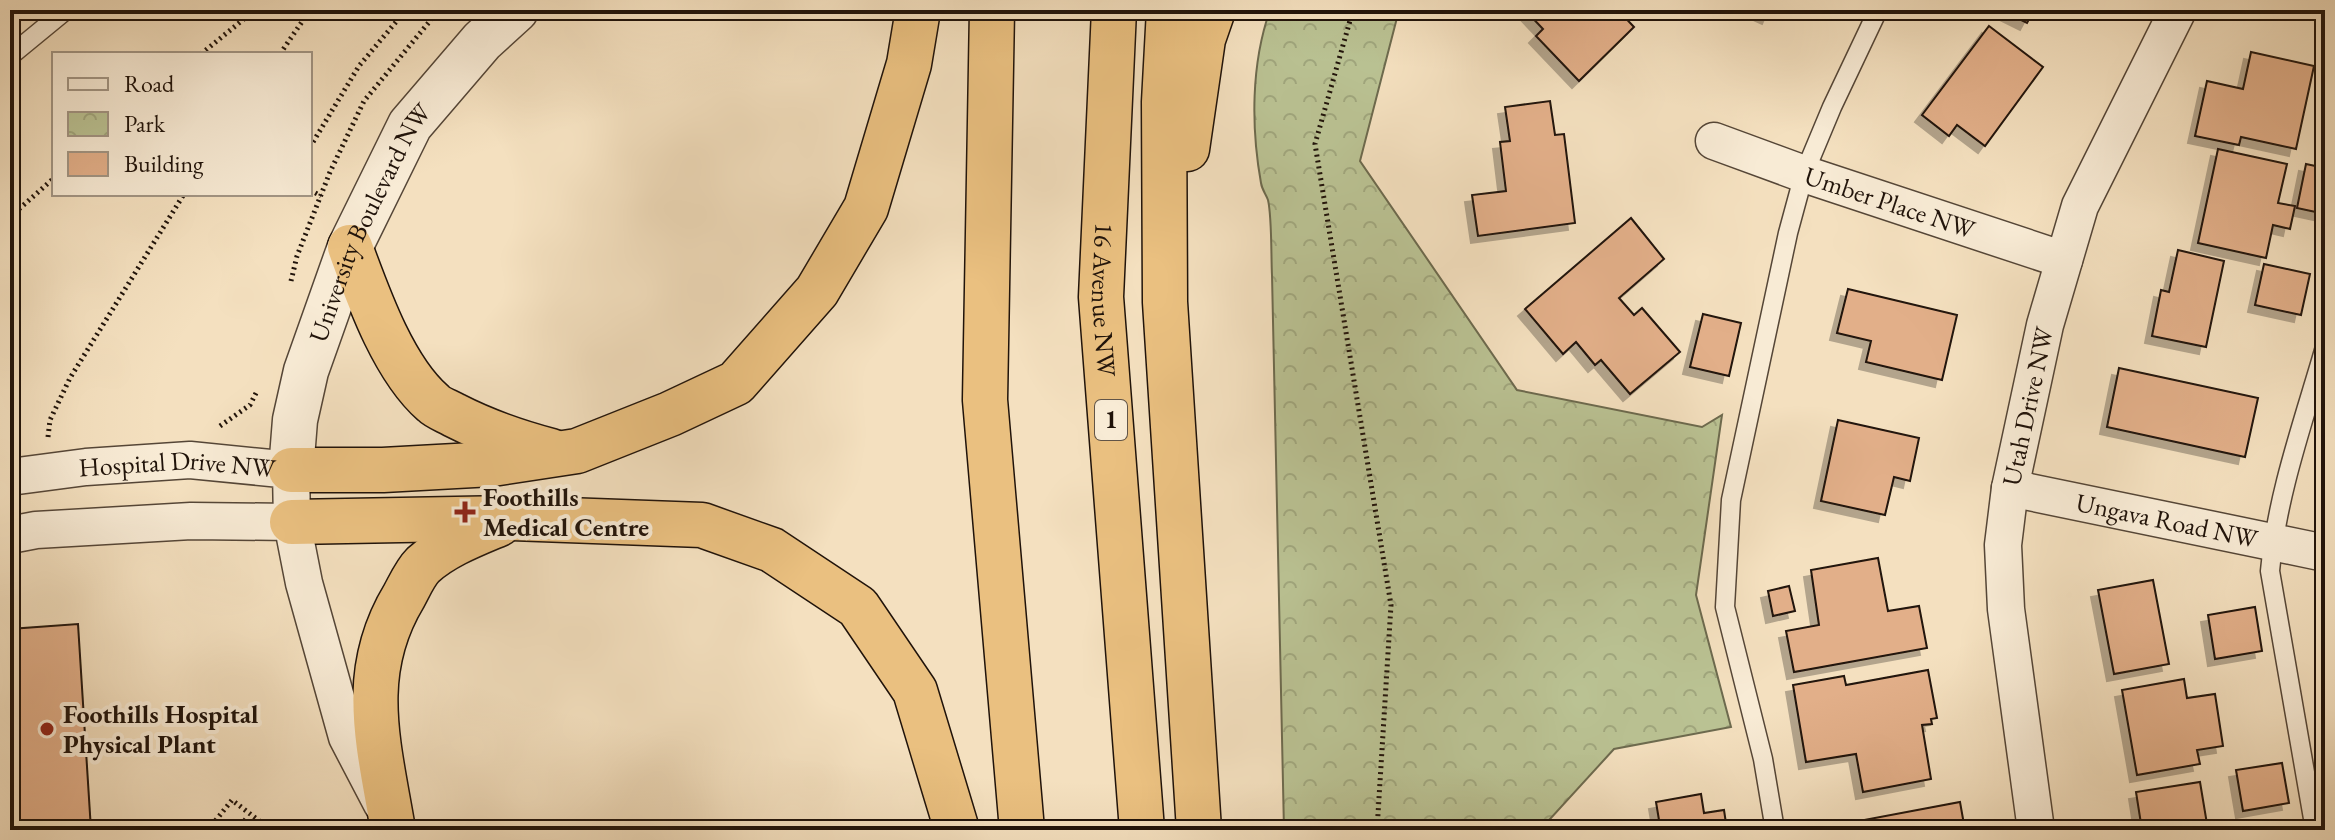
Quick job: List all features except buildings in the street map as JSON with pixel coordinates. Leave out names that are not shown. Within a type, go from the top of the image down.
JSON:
[{"type":"highway","points":[[291,470],[383,470],[492,464],[577,451],[670,414],[736,383],[817,291],[866,208],[909,64],[918,10]]},
{"type":"highway","points":[[992,10],[985,400],[1022,830]]},
{"type":"highway","name":"16 Avenue NW","points":[[1114,10],[1101,297],[1142,830]]},
{"type":"highway","points":[[1169,10],[1164,102],[1165,302],[1199,830]]},
{"type":"highway","points":[[1165,302],[1203,39],[1213,10]]},
{"type":"highway","points":[[350,247],[398,358],[434,404],[513,442],[561,453]]},
{"type":"highway","points":[[292,522],[512,518],[702,525],[772,550],[858,607],[915,691],[957,830]]},
{"type":"highway","points":[[394,827],[379,746],[375,680],[384,634],[422,566],[458,542],[512,518]]},
{"type":"street","name":"University Boulevard NW","points":[[291,470],[295,420],[306,371],[350,247],[410,125],[482,41],[516,10]]},
{"type":"street","name":"Utah Drive NW","points":[[2036,830],[2006,609],[2003,545],[2010,488],[2045,325],[2080,206],[2178,10]]},
{"type":"street","name":"Umber Place NW","points":[[1714,141],[2064,260]]},
{"type":"street","name":"Hospital Drive NW","points":[[10,477],[86,467],[190,460],[291,470],[292,522],[304,583],[347,737],[394,827]]},
{"type":"street","name":"Ungava Road NW","points":[[2010,488],[2325,553]]},
{"type":"street","name":"Hospital Drive NW","points":[[10,535],[36,530],[191,521],[292,522]]},
{"type":"lane","points":[[10,56],[66,10]]},
{"type":"lane","points":[[1775,830],[1763,759],[1725,607],[1731,500],[1785,246],[1804,174],[1878,10]]},
{"type":"lane","points":[[2315,830],[2270,571],[2279,509],[2325,347]]},
{"type":"path","points":[[203,52],[255,10]]},
{"type":"path","points":[[281,52],[310,10]]},
{"type":"path","points":[[312,144],[359,66],[406,10]]},
{"type":"path","points":[[1353,10],[1315,144],[1391,605],[1377,830]]},
{"type":"path","points":[[10,217],[52,180]]},
{"type":"path","points":[[312,191],[321,196]]},
{"type":"path","points":[[47,446],[50,420],[70,378],[183,196]]},
{"type":"path","points":[[208,830],[232,800],[271,830]]},
{"type":"path","points":[[330,830],[335,823]]},
{"type":"green space","points":[[1270,10],[1399,10],[1360,161],[1517,390],[1702,427],[1722,415],[1696,595],[1731,727],[1614,749],[1540,830],[1284,830],[1271,226],[1258,162],[1254,118],[1259,52]]},
{"type":"place","name":"Foothills Medical Centre","points":[[465,512]]},
{"type":"place","name":"Foothills Hospital Physical Plant","points":[[47,729]]}]
